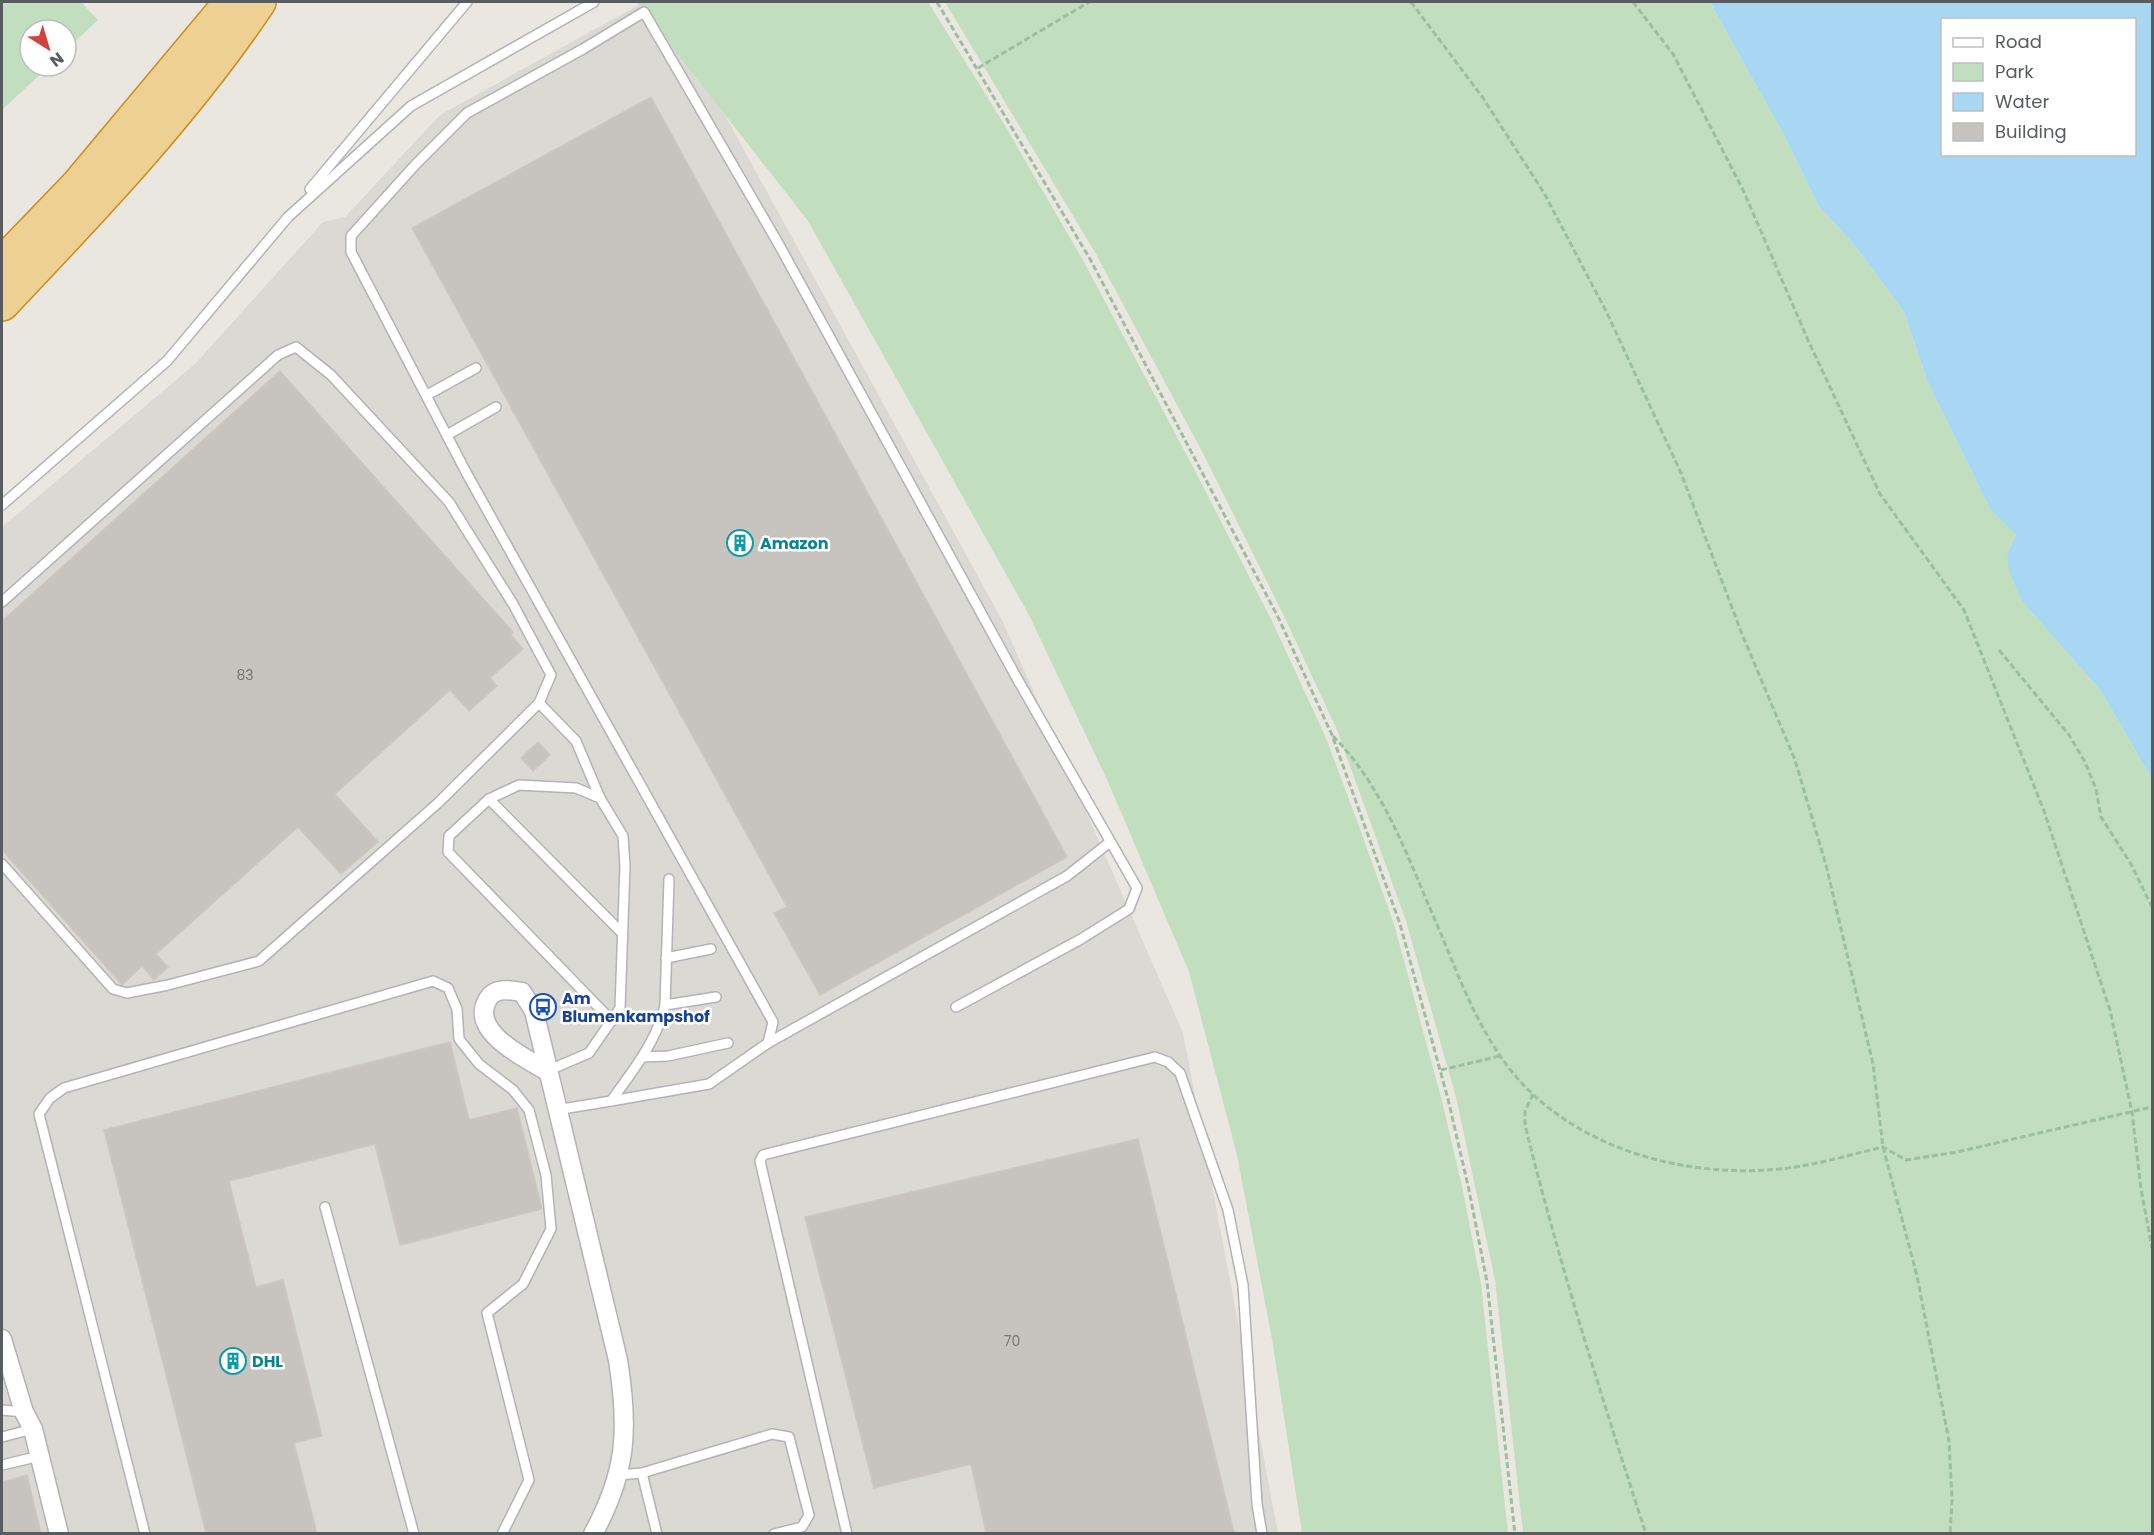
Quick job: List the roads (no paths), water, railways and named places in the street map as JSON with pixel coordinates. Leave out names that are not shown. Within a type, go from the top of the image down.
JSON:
[{"type":"highway","points":[[2,264],[77,186],[231,2]]},
{"type":"highway","points":[[2,304],[99,202],[156,136],[259,2]]},
{"type":"street","points":[[547,1071],[512,1051],[490,1031],[485,1021],[483,1007],[489,996],[502,989],[522,992],[534,1011],[618,1360],[624,1412],[624,1442],[619,1476],[605,1512],[592,1533]]},
{"type":"street","points":[[2,1338],[24,1412],[33,1429],[59,1533]]},
{"type":"lane","points":[[2,505],[167,362],[467,2]]},
{"type":"lane","points":[[288,217],[411,106],[594,2]]},
{"type":"lane","points":[[768,1043],[773,1022],[447,435],[351,252],[351,236],[416,164],[467,113],[583,49],[644,12],[778,243],[1137,888],[1129,909],[1080,939],[956,1007]]},
{"type":"lane","points":[[2,602],[278,355],[296,347],[331,375],[449,502],[468,529],[551,675],[539,703],[438,803],[259,961],[168,985],[127,993],[113,989],[2,864]]},
{"type":"lane","points":[[427,395],[476,368]]},
{"type":"lane","points":[[447,435],[496,407]]},
{"type":"lane","points":[[539,703],[576,741],[600,798],[623,836],[625,866],[620,1008],[588,1053],[547,1071]]},
{"type":"lane","points":[[600,798],[576,788],[519,785],[489,800],[449,836],[448,852],[612,1021]]},
{"type":"lane","points":[[489,800],[622,933]]},
{"type":"lane","points":[[556,1110],[709,1084],[768,1043],[1067,876],[1110,843]]},
{"type":"lane","points":[[611,1101],[642,1057],[662,1018],[665,1005],[669,879]]},
{"type":"lane","points":[[666,958],[711,949]]},
{"type":"lane","points":[[145,1533],[39,1114],[50,1098],[64,1088],[432,981],[448,988],[457,1009],[459,1038],[479,1064],[513,1090],[529,1110],[546,1175],[551,1230],[524,1284],[487,1313],[529,1480],[502,1533]]},
{"type":"lane","points":[[665,1005],[716,997]]},
{"type":"lane","points":[[642,1057],[668,1056],[728,1043]]},
{"type":"lane","points":[[846,1533],[760,1161],[763,1155],[1155,1057],[1168,1062],[1180,1073],[1228,1210],[1243,1285],[1257,1504],[1262,1533]]},
{"type":"lane","points":[[325,1207],[414,1533]]},
{"type":"lane","points":[[2,1410],[24,1412]]},
{"type":"lane","points":[[2,1437],[33,1429]]},
{"type":"lane","points":[[619,1476],[642,1473],[772,1434],[789,1437],[809,1515],[802,1527],[774,1533]]},
{"type":"lane","points":[[2,1465],[39,1456]]},
{"type":"lane","points":[[642,1473],[657,1533]]},
{"type":"water","points":[[1710,2],[2152,2],[2152,779],[2101,691],[2022,601],[2009,571],[2007,553],[2016,535],[1990,509],[1927,380],[1904,312],[1857,248],[1818,205],[1786,139]]},
{"type":"place","name":"Amazon","points":[[740,543]]},
{"type":"place","name":"Am Blumenkampshof","points":[[543,1007]]},
{"type":"place","name":"DHL","points":[[233,1361]]}]
